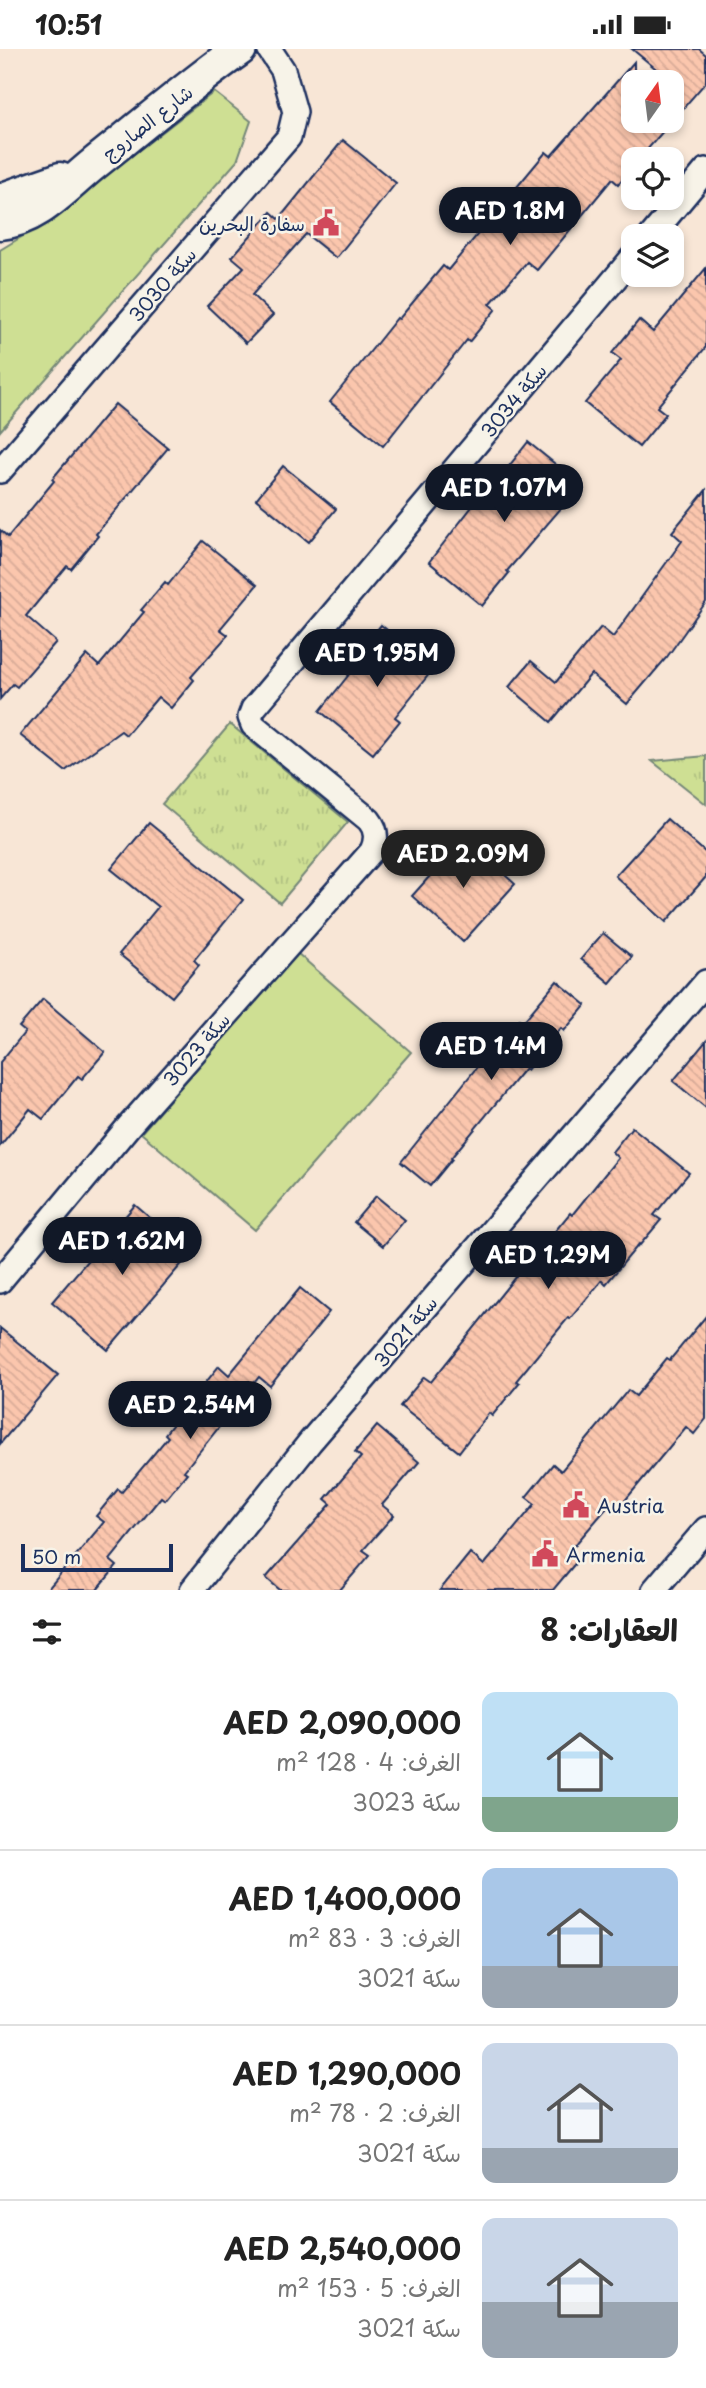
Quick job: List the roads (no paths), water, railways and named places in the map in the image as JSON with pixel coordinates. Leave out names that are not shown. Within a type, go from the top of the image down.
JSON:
[{"type":"main road","name":"شارع الصاروج","points":[[1,218],[30,214],[58,196],[88,169],[240,49]]},
{"type":"street","name":"سكة 3030","points":[[0,471],[289,137],[295,112],[283,70],[269,49]]},
{"type":"street","points":[[660,224],[706,170]]},
{"type":"street","name":"سكة 3034","points":[[364,816],[253,725],[250,717],[253,709],[621,272]]},
{"type":"street","name":"سكة 3023","points":[[0,1281],[128,1126],[372,851],[376,832],[364,816]]},
{"type":"street","name":"سكة 3021","points":[[192,1590],[310,1442],[706,982]]},
{"type":"street","points":[[654,1590],[706,1529]]},
{"type":"place","name":"سفارة البحرين","points":[[326,223]]},
{"type":"place","name":"Austria","points":[[576,1505]]},
{"type":"place","name":"Armenia","points":[[545,1554]]}]
